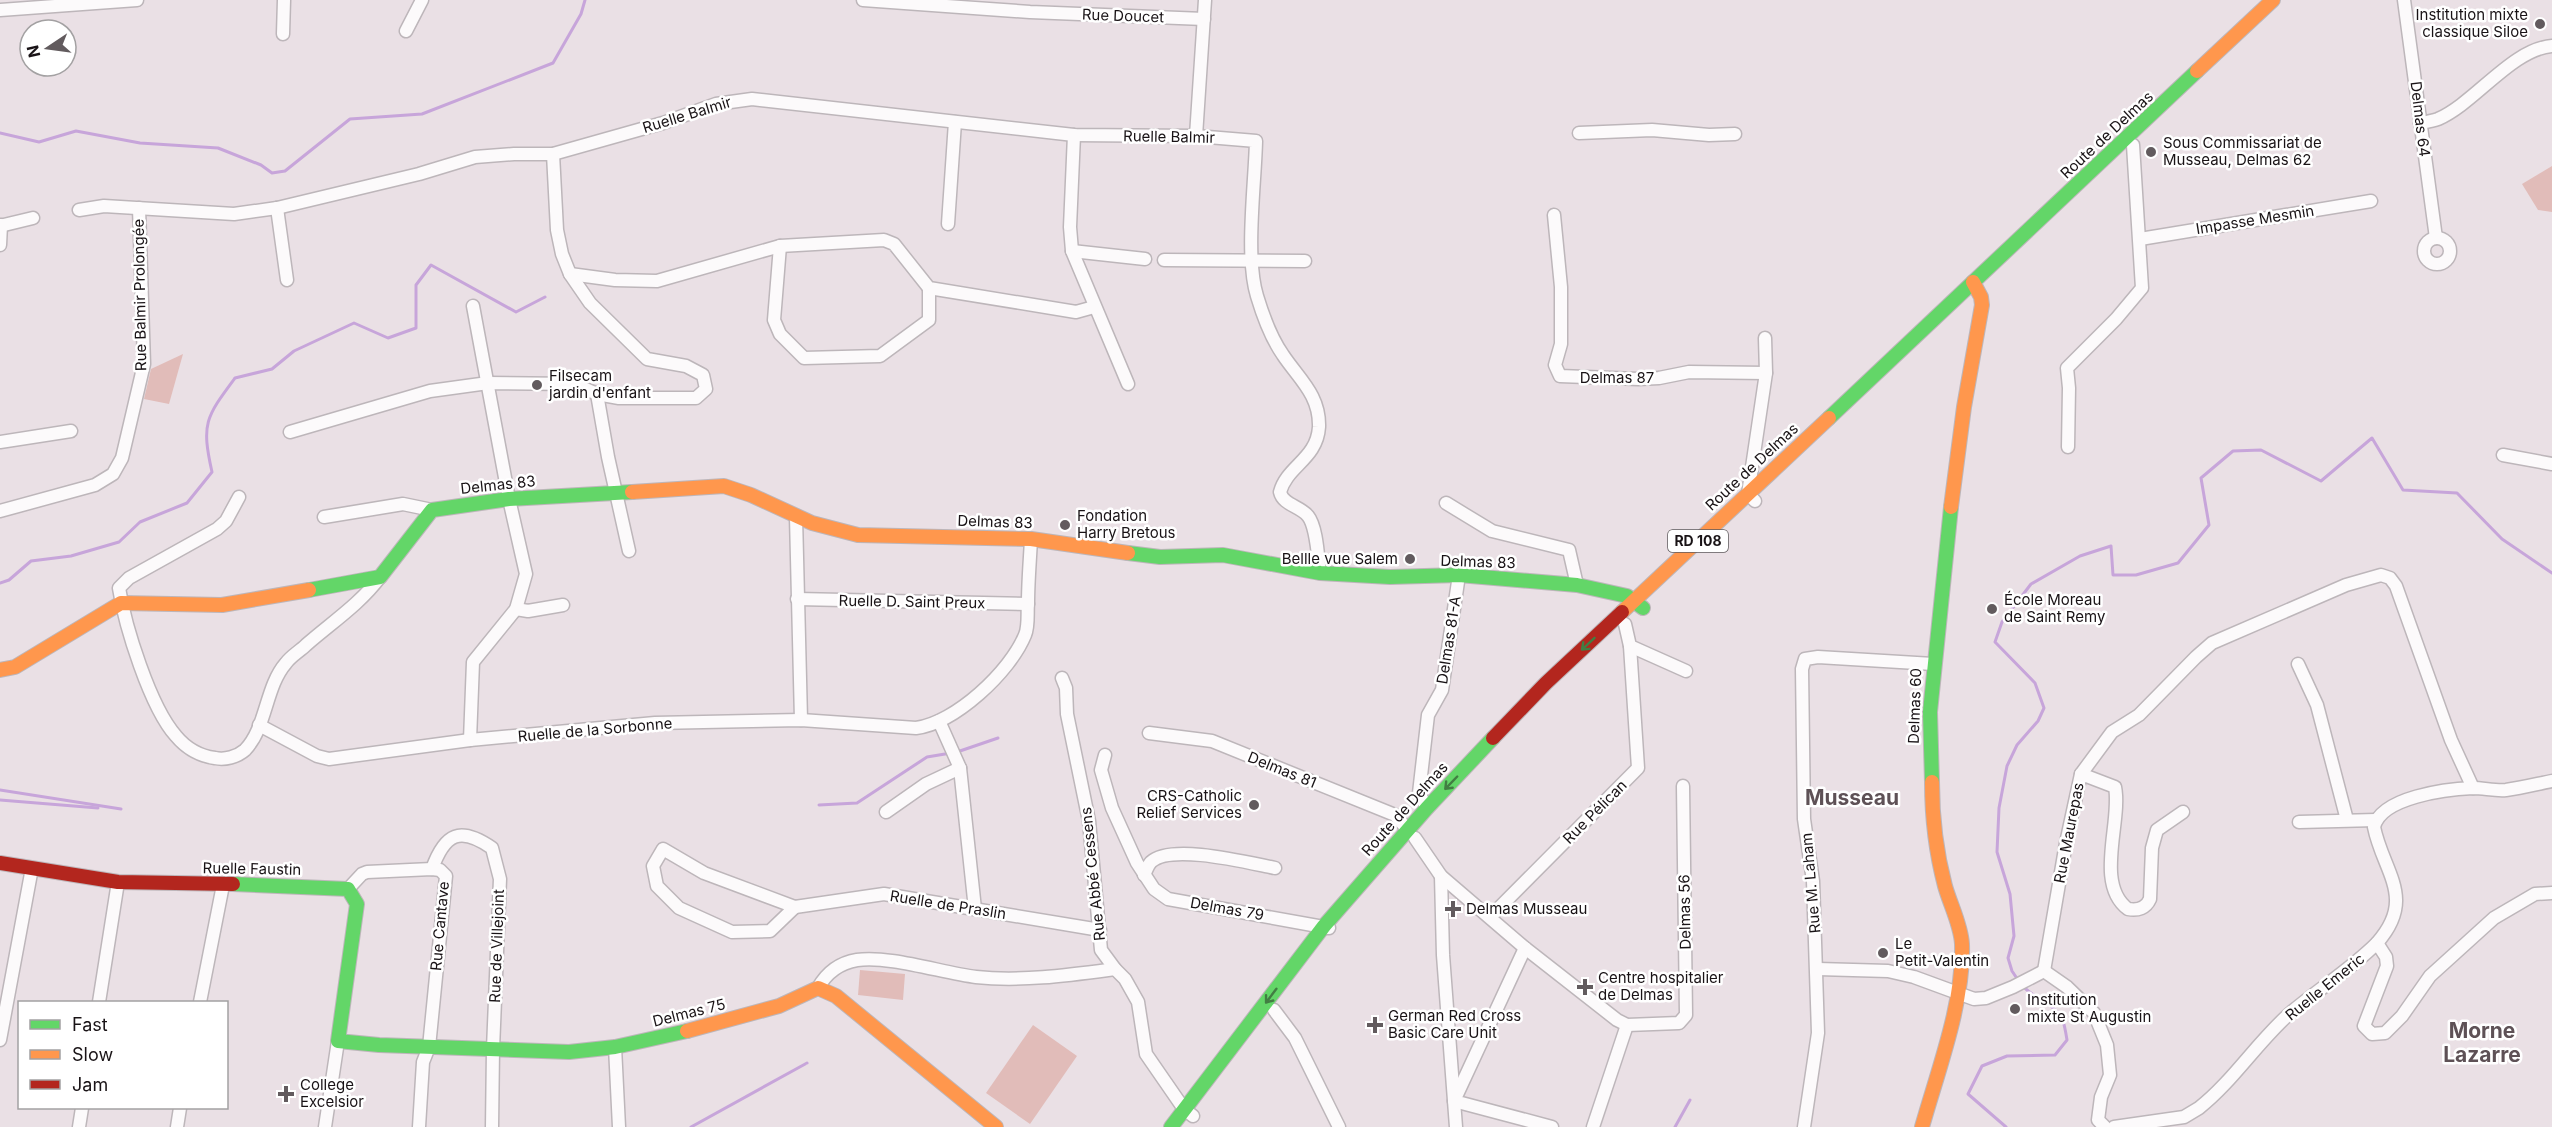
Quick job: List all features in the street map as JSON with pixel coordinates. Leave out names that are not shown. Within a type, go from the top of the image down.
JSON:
[{"type":"street","points":[[0,10],[137,0]]},
{"type":"street","points":[[283,34],[284,0]]},
{"type":"street","points":[[406,31],[422,0]]},
{"type":"street","name":"Rue Doucet","points":[[863,0],[1030,6],[1204,19]]},
{"type":"street","points":[[1196,136],[1206,0]]},
{"type":"street","name":"Route de Delmas","points":[[1411,834],[1427,808],[1546,683],[1639,605],[1976,286],[2273,0]]},
{"type":"street","name":"Route de Delmas","points":[[1976,286],[2133,146],[2286,0]]},
{"type":"street","name":"Delmas 64","points":[[2404,0],[2436,238]]},
{"type":"street","points":[[2420,123],[2439,119],[2516,60],[2533,51],[2552,46]]},
{"type":"street","name":"Ruelle Balmir","points":[[79,210],[104,206],[234,214],[277,208],[420,174],[475,157],[553,154],[663,123],[716,104],[752,99],[1074,135],[1196,136],[1256,141],[1252,259]]},
{"type":"street","points":[[948,224],[955,122]]},
{"type":"street","points":[[1579,133],[1652,130],[1709,135],[1735,134]]},
{"type":"street","points":[[1074,135],[1070,227],[1072,251],[1128,384]]},
{"type":"street","points":[[2068,447],[2067,368],[2116,319],[2142,288],[2133,146]]},
{"type":"street","points":[[290,432],[430,392],[488,384],[574,384],[597,394],[619,398],[696,398],[706,389],[703,375],[686,366],[647,359],[590,303],[570,274],[562,254],[557,230],[553,154]]},
{"type":"street","name":"Impasse Mesmin","points":[[2140,239],[2371,201]]},
{"type":"street","name":"Rue Balmir Prolongée","points":[[0,511],[95,485],[113,474],[122,458],[144,364],[139,208]]},
{"type":"street","points":[[277,208],[287,280]]},
{"type":"street","name":"Delmas 87","points":[[1554,215],[1561,287],[1561,344],[1555,365],[1560,376],[1638,379],[1659,378],[1689,372],[1766,373]]},
{"type":"street","points":[[0,245],[1,226],[33,218]]},
{"type":"street","points":[[570,274],[615,280],[657,281],[780,246],[884,240],[894,244],[929,288],[929,320],[880,356],[804,358],[780,334],[774,320],[780,246]]},
{"type":"street","points":[[1072,251],[1145,259]]},
{"type":"street","points":[[1252,259],[1256,292],[1272,336],[1283,356],[1314,398],[1319,412],[1317,439],[1314,447],[1282,484],[1280,492],[1285,501],[1301,509],[1309,517],[1320,573]]},
{"type":"street","points":[[1164,260],[1305,261]]},
{"type":"street","name":"Delmas 60","points":[[1922,1127],[1941,1060],[1961,965],[1962,940],[1939,863],[1933,822],[1930,722],[1933,664],[1954,479],[1982,305],[1976,286]]},
{"type":"street","points":[[929,288],[1076,312],[1094,307]]},
{"type":"street","points":[[470,740],[473,662],[516,609],[526,574],[508,499],[473,306]]},
{"type":"street","points":[[1751,497],[1766,373],[1765,338]]},
{"type":"street","points":[[597,394],[608,457],[618,493],[629,551]]},
{"type":"street","points":[[0,442],[71,431]]},
{"type":"street","points":[[2502,455],[2552,464]]},
{"type":"street","name":"Delmas 83","points":[[432,510],[508,499],[724,486],[735,488],[796,516],[848,533],[867,536],[1031,539],[1160,557],[1223,555],[1320,573],[1390,577],[1459,574],[1577,585],[1627,596],[1639,605]]},
{"type":"street","points":[[239,497],[226,521],[217,529],[122,583],[119,588],[130,639],[147,681],[174,735],[186,747],[209,758],[230,758],[246,749],[260,725],[285,663],[366,595],[432,510],[403,504],[324,517]]},
{"type":"street","points":[[1446,503],[1492,531],[1569,550],[1577,585]]},
{"type":"street","points":[[796,516],[796,599],[801,720]]},
{"type":"street","points":[[975,909],[960,768],[939,721],[973,698],[1001,672],[1026,634],[1031,539]]},
{"type":"street","name":"Delmas 81-A","points":[[1427,808],[1419,793],[1428,715],[1442,690],[1459,574]]},
{"type":"street","name":"Rue Maurepas","points":[[2044,971],[2066,843],[2081,774],[2112,732],[2139,715],[2212,643],[2346,585],[2381,575],[2390,578],[2396,586],[2451,740],[2473,788]]},
{"type":"street","points":[[0,670],[15,667],[121,603],[222,604],[380,577]]},
{"type":"street","name":"Ruelle D. Saint Preux","points":[[796,599],[1028,604]]},
{"type":"street","points":[[516,609],[528,611],[563,605]]},
{"type":"street","name":"Route de Delmas","points":[[1188,1117],[1329,927],[1411,834],[1625,624],[1639,605]]},
{"type":"street","name":"Rue Pélican","points":[[1491,916],[1638,768],[1630,646],[1625,624]]},
{"type":"street","points":[[1630,646],[1686,671]]},
{"type":"street","name":"Rue M. Laham","points":[[1804,1127],[1818,1033],[1818,969],[1813,881],[1804,819],[1802,669],[1805,659],[1818,657],[1933,664]]},
{"type":"street","points":[[2298,664],[2317,705],[2347,820]]},
{"type":"street","name":"Rue Abbé Cessens","points":[[1062,678],[1066,688],[1066,714],[1089,821],[1101,950],[1125,978],[1138,1002],[1146,1054],[1188,1117]]},
{"type":"street","name":"Ruelle de la Sorbonne","points":[[260,725],[317,756],[329,759],[470,740],[655,723],[801,720],[916,728],[939,721]]},
{"type":"street","name":"Delmas 81","points":[[1149,733],[1212,741],[1395,815],[1411,834]]},
{"type":"street","name":"Delmas 79","points":[[1105,756],[1101,770],[1112,808],[1137,863],[1154,889],[1168,899],[1329,927]]},
{"type":"street","points":[[886,812],[926,784],[960,768]]},
{"type":"street","points":[[2081,774],[2115,787],[2111,871],[2119,898],[2128,909],[2136,910],[2147,905],[2151,887],[2152,848],[2157,830],[2184,812]]},
{"type":"street","points":[[2377,943],[2387,932],[2395,912],[2396,894],[2394,881],[2376,836],[2376,820],[2383,811],[2417,796],[2473,788],[2504,790],[2552,781]]},
{"type":"street","name":"Delmas 56","points":[[1627,1025],[1679,1023],[1686,1016],[1683,786]]},
{"type":"street","points":[[2299,822],[2376,820]]},
{"type":"street","points":[[1411,834],[1441,876],[1526,948],[1617,1020],[1627,1025],[1593,1127]]},
{"type":"street","name":"Rue de Villejoint","points":[[432,869],[439,848],[455,836],[473,835],[492,848],[500,879],[492,1127]]},
{"type":"street","points":[[663,849],[704,873],[795,907],[770,931],[732,932],[679,908],[657,886],[653,866],[663,849]]},
{"type":"street","points":[[1144,875],[1150,862],[1164,856],[1184,854],[1275,868]]},
{"type":"street","name":"Ruelle Faustin","points":[[0,863],[118,882],[348,889]]},
{"type":"street","points":[[0,1040],[32,868]]},
{"type":"street","name":"Rue Cantave","points":[[348,889],[362,874],[367,872],[432,869],[440,870],[446,876],[429,1047]]},
{"type":"street","points":[[1441,876],[1443,955],[1456,1127]]},
{"type":"street","points":[[99,1001],[118,882]]},
{"type":"street","points":[[200,1001],[223,885]]},
{"type":"street","points":[[325,1127],[357,904],[348,889]]},
{"type":"street","name":"Ruelle Emeric","points":[[2114,1127],[2184,1117],[2199,1108],[2287,1017],[2377,943],[2386,957],[2387,966],[2364,1026],[2372,1034],[2385,1033],[2402,1016],[2430,975],[2494,918],[2535,894],[2552,893]]},
{"type":"street","name":"Ruelle de Praslin","points":[[795,907],[884,894],[1100,930]]},
{"type":"street","name":"Route de Delmas","points":[[1171,1127],[1188,1117],[1274,1010],[1329,927]]},
{"type":"street","points":[[1455,1101],[1526,948]]},
{"type":"street","points":[[993,1126],[836,996],[818,988],[823,980],[838,965],[859,959],[995,979],[1080,974],[1115,969]]},
{"type":"street","points":[[1818,969],[1888,971],[1914,977],[1966,998],[1986,998],[2044,971],[2067,987],[2094,1013],[2107,1045],[2110,1075],[2101,1097],[2098,1120],[2105,1127]]},
{"type":"street","name":"Delmas 75","points":[[338,1041],[569,1052],[615,1047],[698,1029],[779,1006],[818,988]]},
{"type":"street","points":[[1274,1010],[1294,1038],[1339,1127]]},
{"type":"street","points":[[419,1127],[423,1062],[429,1047]]},
{"type":"street","points":[[615,1047],[619,1127]]},
{"type":"street","points":[[1455,1101],[1552,1127]]},
{"type":"street","points":[[79,1127],[82,1109]]},
{"type":"street","points":[[177,1127],[180,1109]]},
{"type":"shaded area","points":[[2552,166],[2552,212],[2538,210],[2522,184]]},
{"type":"shaded area","points":[[183,354],[169,404],[144,399],[151,369]]},
{"type":"shaded area","points":[[860,970],[905,974],[903,1000],[858,995]]},
{"type":"shaded area","points":[[1033,1025],[1077,1056],[1030,1124],[986,1093]]},
{"type":"waterway","points":[[0,133],[39,142],[76,131],[140,143],[218,148],[261,165],[272,173],[285,171],[350,119],[422,114],[553,63],[581,14],[585,0]]},
{"type":"waterway","points":[[0,583],[9,580],[31,561],[71,556],[119,542],[140,522],[187,503],[212,472],[207,442],[208,421],[235,378],[272,369],[294,351],[354,323],[388,338],[416,328],[416,285],[431,265],[516,312],[545,297]]},
{"type":"waterway","points":[[2018,980],[2008,958],[2014,936],[2010,894],[1997,852],[1999,808],[2007,766],[2017,745],[2038,721],[2044,708],[2035,683],[1995,642],[2002,622],[2031,584],[2080,556],[2111,546],[2113,575],[2136,575],[2178,563],[2209,525],[2201,478],[2233,451],[2261,450],[2321,481],[2372,438],[2403,490],[2457,493],[2502,539],[2552,573]]},
{"type":"waterway","points":[[957,752],[998,738]]},
{"type":"waterway","points":[[819,805],[857,803],[927,757],[951,753]]},
{"type":"waterway","points":[[0,790],[121,809]]},
{"type":"waterway","points":[[0,800],[98,808]]},
{"type":"waterway","points":[[2006,1127],[1968,1094],[1982,1066],[2007,1056],[2055,1055],[2067,1040],[2060,1015],[2022,985]]},
{"type":"waterway","points":[[691,1127],[807,1063]]},
{"type":"waterway","points":[[1675,1127],[1690,1100]]},
{"type":"traffic: fast","points":[[1829,418],[2197,71]]},
{"type":"traffic: fast","points":[[309,590],[380,577],[432,510],[509,499],[632,492]]},
{"type":"traffic: fast","points":[[1932,782],[1930,712],[1951,507]]},
{"type":"traffic: fast","points":[[1128,553],[1160,557],[1223,555],[1320,573],[1390,577],[1459,575],[1577,585],[1627,596],[1643,608]]},
{"type":"traffic: fast","points":[[1171,1127],[1324,926],[1427,808],[1493,738]]},
{"type":"traffic: fast","points":[[233,884],[348,889],[357,904],[338,1041],[379,1045],[569,1052],[615,1047],[687,1031]]},
{"type":"traffic: slow","points":[[2197,71],[2273,0]]},
{"type":"traffic: slow","points":[[1951,507],[1964,407],[1982,305],[1981,297],[1973,282]]},
{"type":"traffic: slow","points":[[1622,612],[1829,418]]},
{"type":"traffic: slow","points":[[632,492],[724,486],[751,495],[812,523],[858,535],[1031,539],[1128,553]]},
{"type":"traffic: slow","points":[[0,670],[15,667],[121,603],[222,605],[309,590]]},
{"type":"traffic: slow","points":[[1922,1127],[1949,1036],[1962,966],[1962,944],[1958,922],[1945,886],[1937,847],[1932,782]]},
{"type":"traffic: slow","points":[[687,1031],[779,1006],[818,988],[836,996],[996,1127]]},
{"type":"traffic: jam","points":[[1493,738],[1546,683],[1622,612]]},
{"type":"traffic: jam","points":[[0,863],[118,882],[233,884]]},
{"type":"place","name":"Institution mixte classique Siloe","points":[[2540,24]]},
{"type":"place","name":"Sous Commissariat de Musseau, Delmas 62","points":[[2151,152]]},
{"type":"place","name":"Filsecam jardin d'enfant","points":[[537,385]]},
{"type":"place","name":"Fondation Harry Bretous","points":[[1065,525]]},
{"type":"place","name":"Bellle vue Salem","points":[[1410,559]]},
{"type":"place","name":"École Moreau de Saint Remy","points":[[1992,609]]},
{"type":"place","name":"CRS-Catholic Relief Services","points":[[1254,805]]},
{"type":"place","name":"Delmas Musseau","points":[[1453,909]]},
{"type":"place","name":"Le Petit-Valentin","points":[[1883,953]]},
{"type":"place","name":"Centre hospitalier de Delmas","points":[[1585,987]]},
{"type":"place","name":"Institution mixte St Augustin","points":[[2015,1009]]},
{"type":"place","name":"German Red Cross Basic Care Unit","points":[[1375,1025]]},
{"type":"place","name":"College Excelsior","points":[[286,1094]]},
{"type":"district","name":"Musseau","points":[[1852,798]]},
{"type":"district","name":"Morne Lazarre","points":[[2482,1043]]}]
